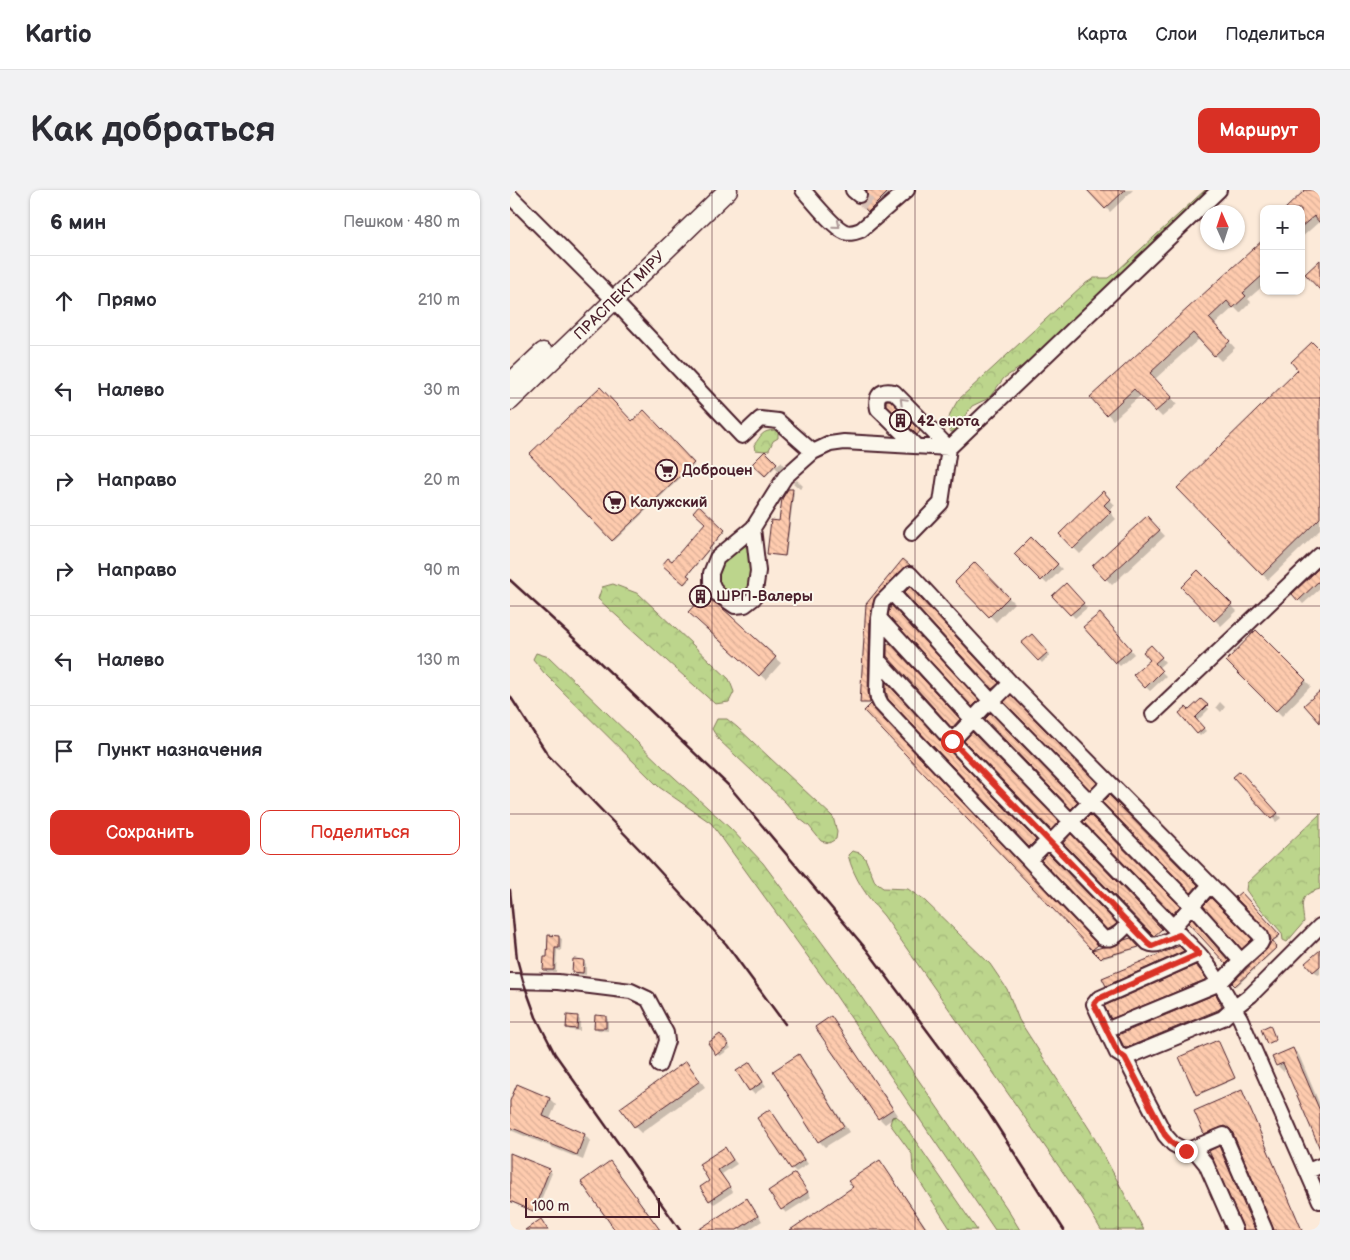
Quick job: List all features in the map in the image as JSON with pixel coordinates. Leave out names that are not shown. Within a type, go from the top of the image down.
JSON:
[{"type":"main road","name":"ПРАСПЕКТ МІРУ","points":[[510,401],[714,190]]},
{"type":"main road","name":"ПРАСПЕКТ МІРУ","points":[[510,383],[610,297],[728,190]]},
{"type":"street","points":[[803,190],[837,227],[846,232],[853,233],[861,230],[875,211],[907,190]]},
{"type":"street","points":[[912,533],[941,503],[949,448],[1219,190]]},
{"type":"street","points":[[511,199],[610,297],[742,436],[760,419],[778,421],[812,452]]},
{"type":"street","points":[[916,446],[878,408],[878,396],[883,392],[894,392],[949,448]]},
{"type":"street","points":[[753,528],[758,571],[754,598],[745,605],[735,606],[716,593],[711,582],[711,573],[717,558],[753,528],[785,477],[812,452],[830,444],[844,442],[949,448]]},
{"type":"street","points":[[1153,714],[1320,555]]},
{"type":"street","points":[[1106,1030],[1220,983],[1260,944],[1261,936],[1011,683],[910,574],[881,606],[877,692],[881,704],[1103,938],[1114,938],[1128,924]]},
{"type":"street","points":[[892,593],[992,702],[1192,906],[1242,961]]},
{"type":"street","points":[[879,618],[972,719],[1199,954],[1220,983],[1240,1018],[1314,1169],[1320,1201]]},
{"type":"street","points":[[878,660],[952,741],[1128,924],[1152,946],[1176,931],[1192,906],[1210,885]]},
{"type":"street","points":[[952,741],[987,704],[992,702],[1011,683]]},
{"type":"street","points":[[1029,860],[1071,822],[1109,783]]},
{"type":"street","points":[[1125,1058],[1222,1018],[1251,995],[1320,926]]},
{"type":"street","points":[[1199,954],[1098,999],[1094,1004],[1118,1053],[1125,1058],[1165,1135],[1173,1144],[1186,1151],[1224,1135],[1265,1230]]},
{"type":"street","points":[[510,981],[558,982],[631,991],[648,999],[666,1032],[667,1041],[659,1065]]},
{"type":"street","points":[[1193,1148],[1206,1164],[1235,1230]]},
{"type":"green space","points":[[1205,190],[1212,190],[1126,275],[1108,285],[1030,361],[1004,378],[989,398],[972,406],[964,417],[959,432],[951,432],[947,424],[958,400],[1083,285],[1094,278],[1108,278],[1116,272]]},
{"type":"green space","points":[[775,430],[778,433],[778,438],[773,441],[769,450],[755,450],[754,445],[762,434]]},
{"type":"green space","points":[[743,546],[749,548],[754,559],[748,592],[735,596],[724,591],[717,584],[718,568],[735,547]]},
{"type":"green space","points":[[613,584],[639,594],[729,679],[734,692],[729,702],[715,704],[598,599],[602,587]]},
{"type":"green space","points":[[536,653],[549,657],[664,768],[730,828],[763,863],[849,979],[1020,1230],[995,1230],[832,990],[711,823],[659,787],[544,673],[533,659]]},
{"type":"green space","points":[[717,719],[727,719],[737,727],[833,817],[837,832],[836,839],[829,843],[821,841],[785,802],[719,740],[712,729]]},
{"type":"green space","points":[[1320,814],[1320,889],[1313,891],[1305,897],[1302,905],[1304,922],[1287,942],[1283,940],[1282,933],[1246,890],[1247,883]]},
{"type":"green space","points":[[852,851],[860,853],[865,858],[875,882],[883,888],[908,889],[925,901],[990,964],[1007,989],[1019,1020],[1090,1130],[1144,1230],[1101,1230],[1090,1211],[884,916],[862,888],[848,855]]},
{"type":"green space","points":[[896,1116],[901,1120],[977,1230],[951,1230],[913,1171],[912,1154],[890,1124],[892,1117]]},
{"type":"building","points":[[866,190],[890,190],[868,212],[860,203],[865,201],[867,197]]},
{"type":"building","points":[[1087,190],[1125,190],[1105,209]]},
{"type":"building","points":[[1305,190],[1320,190],[1320,223],[1314,216],[1305,224],[1305,205],[1289,205]]},
{"type":"building","points":[[1260,243],[1260,278],[1243,293],[1246,296],[1233,308],[1227,301],[1209,318],[1230,341],[1214,356],[1193,333],[1150,373],[1172,397],[1155,412],[1134,389],[1106,415],[1090,397]]},
{"type":"building","points":[[1320,260],[1320,290],[1305,274]]},
{"type":"building","points":[[1312,342],[1320,350],[1320,518],[1262,575],[1177,488],[1298,370],[1291,362]]},
{"type":"building","name":"Калужский","points":[[600,387],[632,421],[644,410],[694,463],[612,541],[529,454]]},
{"type":"building","points":[[886,400],[890,400],[920,431],[917,435],[886,405]]},
{"type":"building","points":[[765,451],[777,463],[765,476],[752,464]]},
{"type":"building","points":[[788,489],[793,489],[785,556],[767,554],[771,520],[779,521],[782,499]]},
{"type":"building","points":[[1103,491],[1110,499],[1104,505],[1111,512],[1073,549],[1059,534]]},
{"type":"building","points":[[699,505],[725,530],[687,575],[690,577],[684,584],[662,565],[668,558],[672,561],[705,523],[693,512]]},
{"type":"building","points":[[1147,516],[1160,530],[1105,580],[1092,566]]},
{"type":"building","points":[[1031,537],[1058,564],[1041,581],[1014,554]]},
{"type":"building","points":[[903,559],[910,565],[904,568],[874,600],[870,618],[868,692],[870,703],[860,703],[866,604]]},
{"type":"building","points":[[975,562],[1009,597],[989,617],[955,582]]},
{"type":"building","points":[[1320,567],[1320,580],[1298,601],[1292,594]]},
{"type":"building","points":[[1198,570],[1232,604],[1214,621],[1181,587]]},
{"type":"building","points":[[1066,583],[1084,603],[1070,615],[1052,596]]},
{"type":"building","points":[[910,587],[999,683],[992,689],[904,593]]},
{"type":"building","points":[[703,596],[709,602],[711,600],[721,607],[776,657],[759,676],[688,612]]},
{"type":"building","points":[[891,605],[979,700],[972,707],[888,615]]},
{"type":"building","points":[[1100,613],[1131,649],[1115,663],[1083,627]]},
{"type":"building","points":[[1256,630],[1306,680],[1276,711],[1226,661]]},
{"type":"building","points":[[1032,634],[1048,652],[1038,661],[1021,643]]},
{"type":"building","points":[[890,643],[960,719],[952,728],[887,656],[887,645]]},
{"type":"building","points":[[1151,645],[1162,657],[1155,663],[1162,671],[1145,688],[1133,675],[1150,660],[1143,652]]},
{"type":"building","points":[[886,682],[1036,840],[1029,847],[888,699]]},
{"type":"building","points":[[1320,691],[1320,723],[1304,705]]},
{"type":"building","points":[[1011,695],[1097,783],[1090,790],[1004,702]]},
{"type":"building","points":[[1201,699],[1208,705],[1195,718],[1204,728],[1197,734],[1179,713],[1186,707],[1189,710]]},
{"type":"building","points":[[871,704],[1098,945],[1092,950],[864,711]]},
{"type":"building","points":[[991,713],[1078,802],[1071,809],[985,719]]},
{"type":"building","points":[[972,732],[1059,821],[1051,830],[964,741]]},
{"type":"building","points":[[1240,771],[1278,813],[1271,819],[1233,777]]},
{"type":"building","points":[[1109,795],[1198,885],[1191,893],[1102,802]]},
{"type":"building","points":[[1090,815],[1180,906],[1173,914],[1083,822]]},
{"type":"building","points":[[1071,834],[1162,929],[1154,936],[1063,843]]},
{"type":"building","points":[[1048,853],[1117,923],[1114,926],[1107,930],[1041,860]]},
{"type":"building","points":[[1241,892],[1280,935],[1272,941],[1277,947],[1235,986],[1232,983],[1266,950],[1271,939],[1267,930],[1235,897]]},
{"type":"building","points":[[1211,898],[1252,939],[1242,949],[1203,906]]},
{"type":"building","points":[[1192,919],[1229,961],[1226,964],[1188,923]]},
{"type":"building","points":[[548,935],[559,936],[559,948],[555,948],[554,970],[543,970],[544,957],[547,957]]},
{"type":"building","points":[[1131,938],[1139,947],[1101,959],[1092,950],[1114,946]]},
{"type":"building","points":[[1179,946],[1184,951],[1106,986],[1102,978]]},
{"type":"building","points":[[1320,950],[1320,966],[1313,972],[1305,963]]},
{"type":"building","points":[[573,959],[584,960],[583,973],[572,972]]},
{"type":"building","points":[[1196,965],[1207,979],[1111,1019],[1104,1006]]},
{"type":"building","points":[[1216,994],[1222,1007],[1218,1010],[1126,1048],[1118,1035]]},
{"type":"building","points":[[567,1015],[578,1016],[577,1029],[566,1028]]},
{"type":"building","points":[[595,1015],[606,1016],[606,1028],[594,1028]]},
{"type":"building","points":[[831,1016],[893,1109],[878,1119],[815,1027]]},
{"type":"building","points":[[1270,1025],[1276,1040],[1267,1044],[1261,1029]]},
{"type":"building","points":[[720,1034],[729,1045],[716,1055],[708,1043]]},
{"type":"building","points":[[1218,1040],[1235,1078],[1196,1095],[1179,1057]]},
{"type":"building","points":[[1293,1048],[1320,1111],[1320,1149],[1283,1063],[1276,1066],[1272,1057]]},
{"type":"building","points":[[799,1054],[844,1126],[818,1142],[773,1071]]},
{"type":"building","points":[[686,1061],[700,1081],[634,1127],[620,1108]]},
{"type":"building","points":[[750,1062],[763,1082],[749,1091],[736,1071]]},
{"type":"building","points":[[517,1084],[550,1098],[543,1116],[585,1134],[577,1155],[510,1127],[510,1101]]},
{"type":"building","points":[[1242,1090],[1302,1230],[1274,1230],[1232,1131],[1225,1126],[1204,1134],[1194,1111]]},
{"type":"building","points":[[770,1109],[804,1160],[791,1169],[757,1118]]},
{"type":"building","points":[[1219,1146],[1255,1230],[1244,1230],[1209,1151]]},
{"type":"building","points":[[725,1147],[733,1160],[718,1170],[730,1187],[709,1201],[700,1187],[709,1181],[699,1164]]},
{"type":"building","points":[[510,1153],[550,1169],[533,1211],[510,1201]]},
{"type":"building","points":[[880,1160],[927,1230],[790,1230],[853,1187],[848,1181]]},
{"type":"building","points":[[610,1161],[660,1230],[615,1230],[581,1182]]},
{"type":"building","points":[[795,1173],[808,1192],[781,1210],[768,1191]]},
{"type":"building","points":[[747,1198],[758,1216],[737,1230],[698,1230]]},
{"type":"building","points":[[541,1219],[548,1230],[525,1230]]},
{"type":"tunnel","points":[[859,195],[872,208]]},
{"type":"railway","points":[[510,580],[592,655],[728,785],[867,950],[988,1112],[1064,1230]]},
{"type":"railway","points":[[510,696],[548,755],[644,854],[726,944],[785,1024]]},
{"type":"railway","points":[[510,890],[517,959],[536,1017],[555,1054],[680,1230]]},
{"type":"place","name":"42 енота","points":[[901,421]]},
{"type":"place","name":"Доброцен","points":[[666,470]]},
{"type":"place","name":"Калужский","points":[[614,502]]},
{"type":"place","name":"ШРП-Валеры","points":[[700,596]]},
{"type":"route","points":[[952,741],[1148,943],[1152,946],[1179,935],[1199,954],[1098,999],[1094,1004],[1118,1053],[1125,1058],[1165,1135],[1173,1144],[1186,1151]]}]
